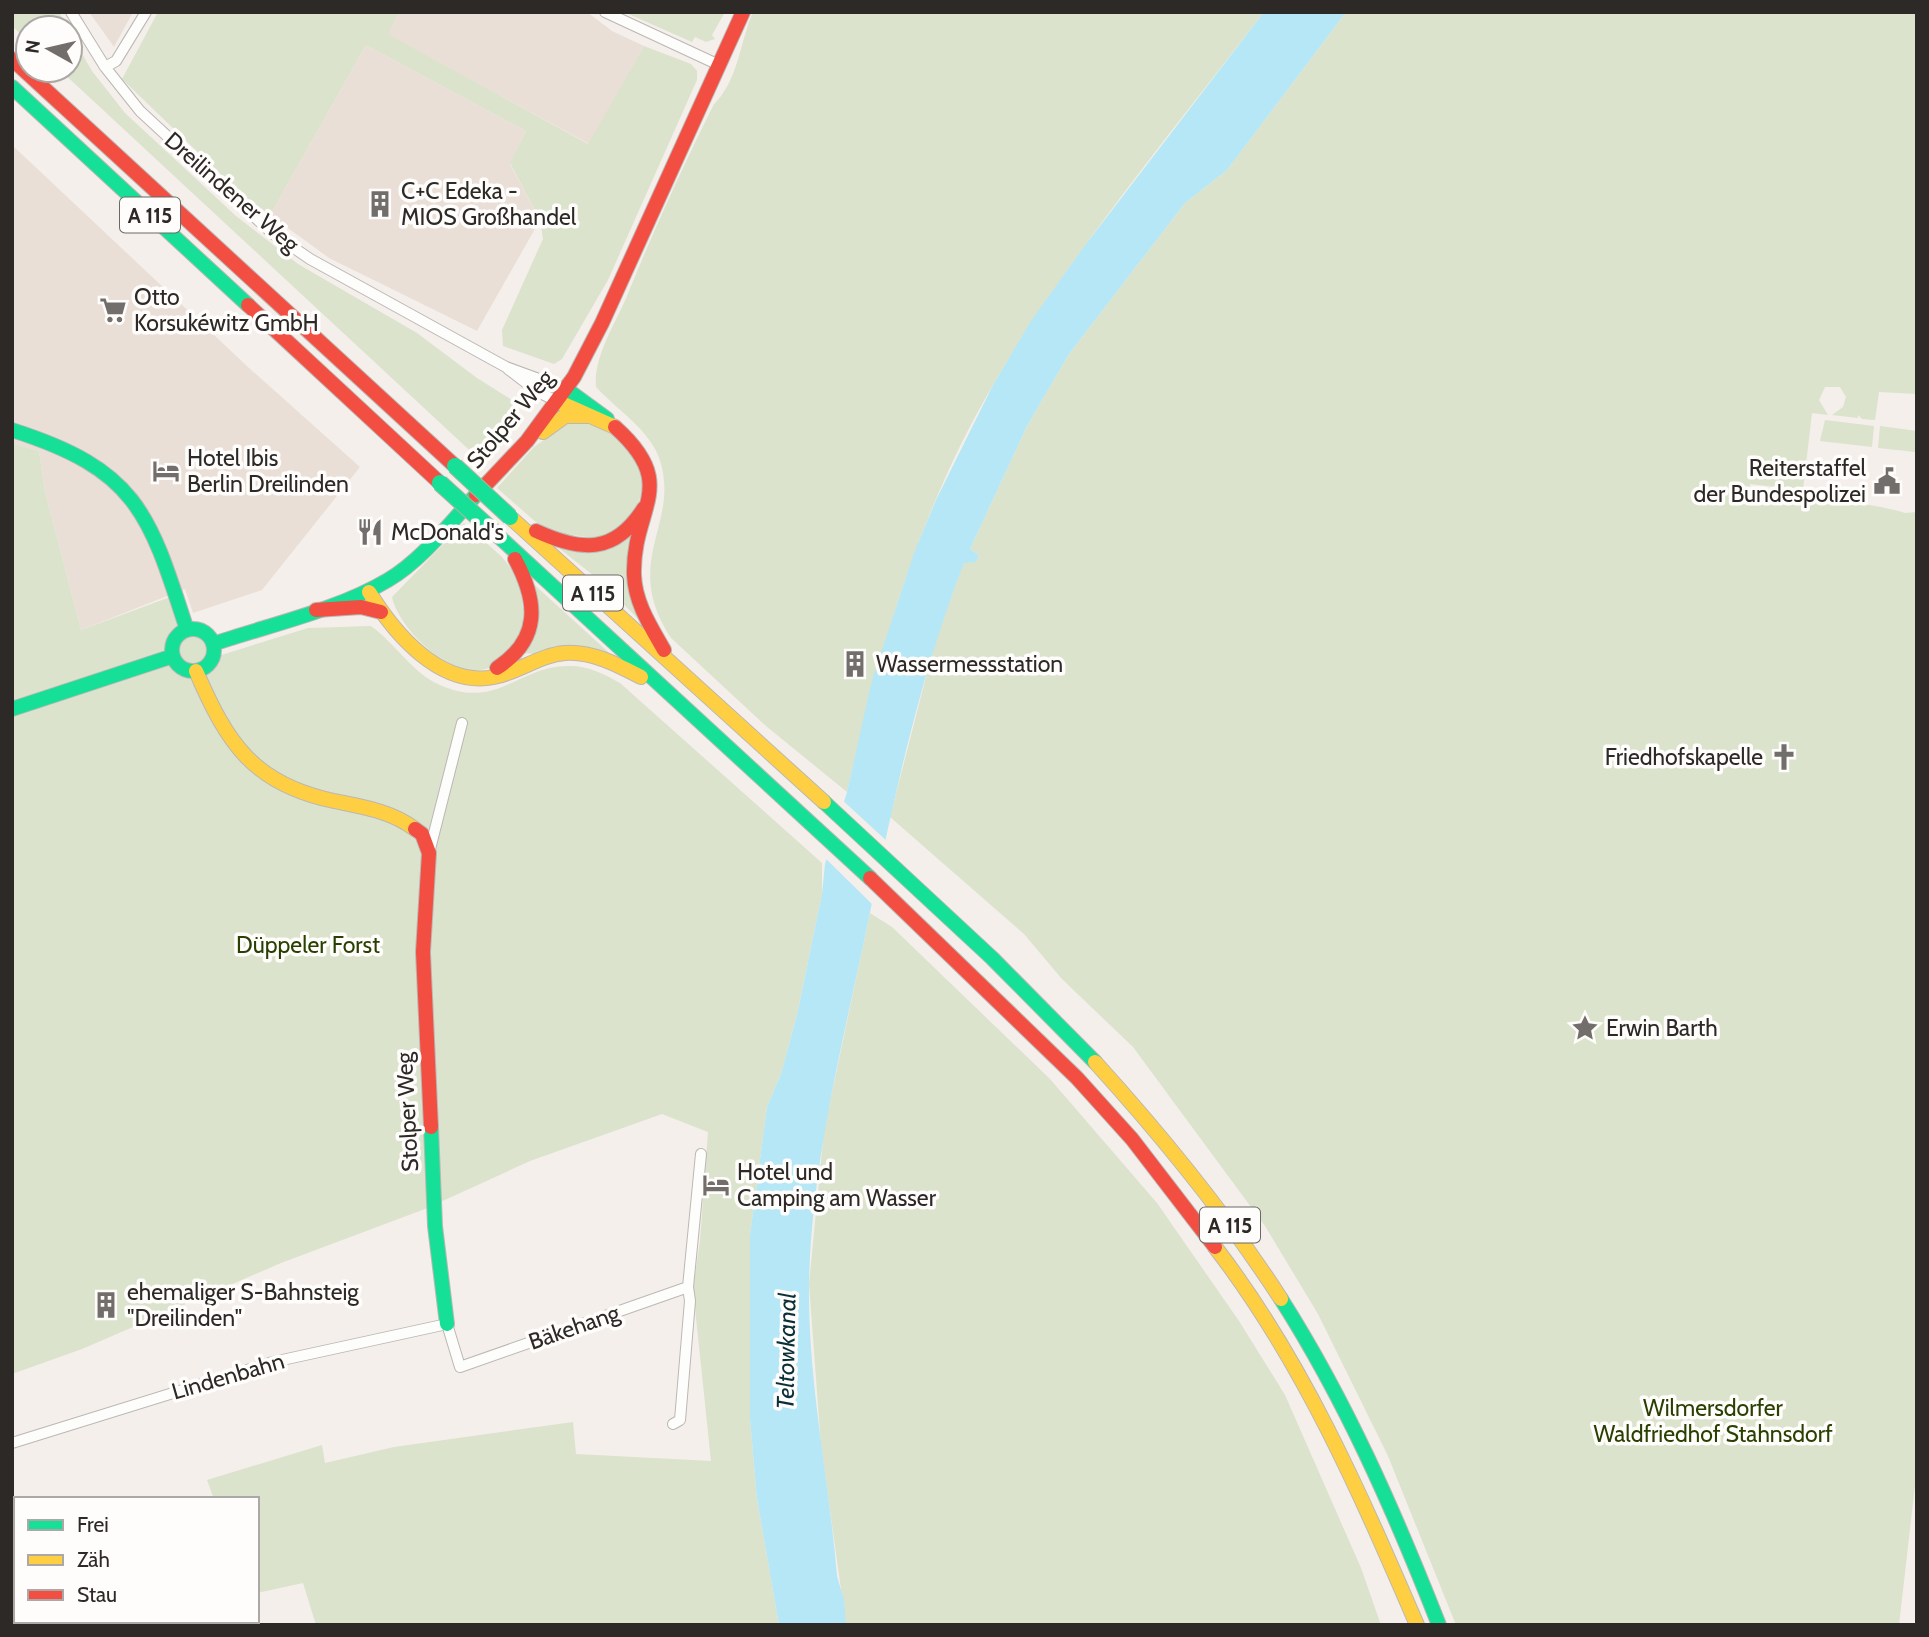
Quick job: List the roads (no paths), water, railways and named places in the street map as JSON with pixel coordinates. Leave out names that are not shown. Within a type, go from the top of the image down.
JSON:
[{"type":"main road","name":"Stolper Weg","points":[[213,644],[374,589],[406,568],[527,442],[563,395],[611,305],[743,12]]},
{"type":"main road","name":"A 115","points":[[12,59],[922,892],[1089,1056],[1219,1210],[1302,1333],[1391,1503],[1440,1625]]},
{"type":"main road","name":"A 115","points":[[12,87],[905,910],[1086,1088],[1156,1168],[1231,1268],[1267,1322],[1328,1427],[1382,1540],[1417,1625]]},
{"type":"main road","points":[[563,395],[589,416],[615,427]]},
{"type":"main road","points":[[563,395],[586,401],[640,450],[650,478],[651,495],[637,547],[634,575],[639,601],[648,622],[676,669]]},
{"type":"main road","points":[[527,442],[565,416],[589,416]]},
{"type":"main road","points":[[16,429],[60,445],[100,465],[136,500],[157,540],[187,630]]},
{"type":"main road","points":[[510,517],[560,544],[595,546],[623,534],[639,518],[651,495]]},
{"type":"main road","points":[[470,678],[505,664],[527,640],[531,627],[534,608],[530,588],[499,537]]},
{"type":"main road","points":[[374,589],[381,612],[434,664],[470,678],[493,678],[544,657],[576,653],[613,664],[661,687]]},
{"type":"main road","points":[[374,589],[416,647]]},
{"type":"main road","points":[[316,610],[361,607],[381,612]]},
{"type":"main road","points":[[196,671],[212,658],[213,644],[202,632],[187,630],[176,638],[173,656],[179,666],[196,671],[223,731],[237,752],[264,775],[294,791],[400,817],[422,834],[429,853]]},
{"type":"main road","points":[[12,709],[173,656]]},
{"type":"main road","name":"Stolper Weg","points":[[429,853],[423,952],[438,1265],[447,1324]]},
{"type":"street","name":"Dreilindener Weg","points":[[71,12],[106,67],[140,111],[272,233],[310,259],[506,367],[527,385],[563,395]]},
{"type":"street","points":[[106,67],[116,61],[146,12]]},
{"type":"street","points":[[605,12],[719,65]]},
{"type":"street","name":"Stolper Weg","points":[[429,853],[462,723]]},
{"type":"street","points":[[673,1424],[680,1420],[690,1301],[688,1287],[701,1154]]},
{"type":"street","name":"Bäkehang","points":[[460,1367],[688,1287]]},
{"type":"street","name":"Stolper Weg","points":[[447,1324],[460,1367]]},
{"type":"street","name":"Lindenbahn","points":[[12,1443],[273,1362],[447,1324]]},
{"type":"water","name":"Teltowkanal","points":[[1264,12],[1346,12],[1227,170],[1185,203],[1069,354],[1027,426],[970,549],[979,555],[976,562],[964,563],[932,657],[894,801],[836,1072],[821,1157],[811,1243],[809,1286],[815,1395],[837,1576],[844,1600],[846,1625],[779,1625],[757,1499],[750,1419],[750,1235],[767,1107],[781,1074],[797,1015],[822,894],[825,864],[847,792],[872,680],[914,553],[936,500],[993,385],[1031,321],[1083,248]]},
{"type":"place","name":"C+C Edeka - MIOS Großhandel","points":[[380,204]]},
{"type":"place","name":"Otto Korsukéwitz GmbH","points":[[113,310]]},
{"type":"place","name":"Hotel Ibis Berlin Dreilinden","points":[[166,471]]},
{"type":"place","name":"Reiterstaffel der Bundespolizei","points":[[1887,481]]},
{"type":"place","name":"McDonald's","points":[[370,532]]},
{"type":"place","name":"Wassermessstation","points":[[855,664]]},
{"type":"place","name":"Friedhofskapelle","points":[[1784,757]]},
{"type":"place","name":"Erwin Barth","points":[[1585,1028]]},
{"type":"place","name":"Hotel und Camping am Wasser","points":[[716,1185]]},
{"type":"place","name":"ehemaliger S-Bahnsteig \"Dreilinden\"","points":[[106,1305]]},
{"type":"park label","name":"Düppeler Forst","points":[[308,945]]},
{"type":"park label","name":"Wilmersdorfer Waldfriedhof Stahnsdorf","points":[[1713,1421]]}]
